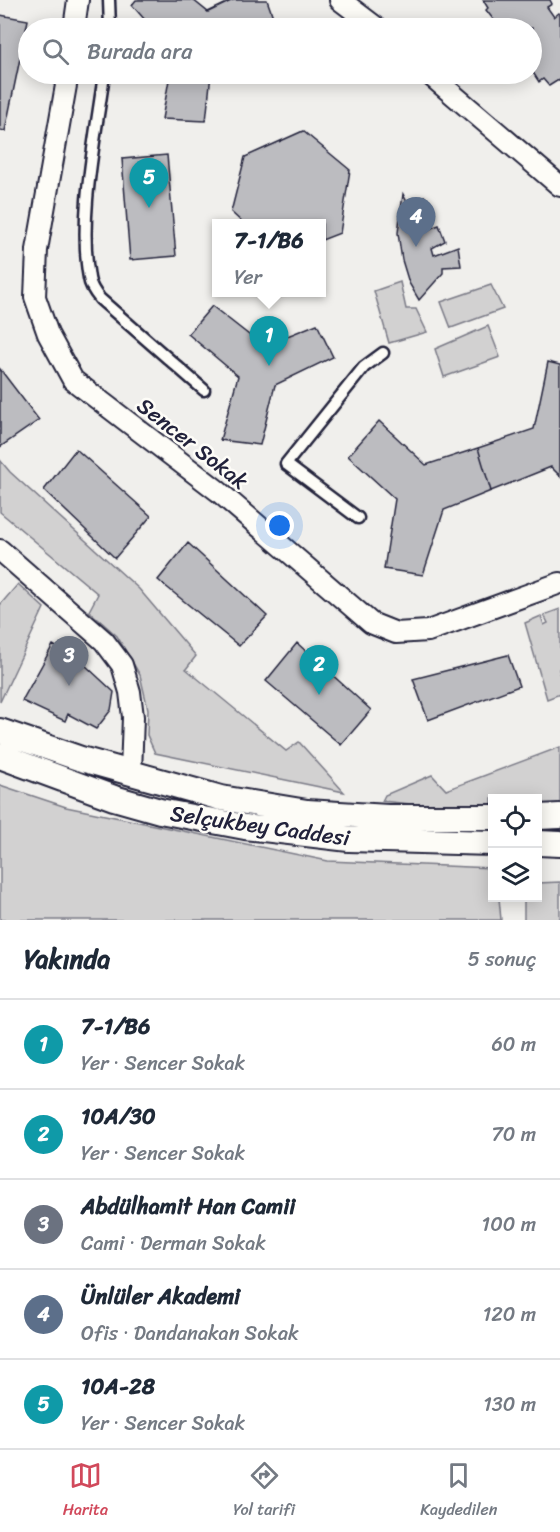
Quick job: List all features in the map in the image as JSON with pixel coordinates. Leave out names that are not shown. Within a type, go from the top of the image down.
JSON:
[{"type":"street","points":[[75,18],[78,0]]},
{"type":"street","points":[[340,0],[364,18]]},
{"type":"street","name":"Sencer Sokak","points":[[66,84],[37,250],[35,297],[48,334],[73,380],[218,491],[371,622],[396,633],[428,631],[560,584]]},
{"type":"street","points":[[441,84],[560,186]]},
{"type":"street","points":[[0,550],[104,641],[122,665],[130,692],[133,717],[131,773]]},
{"type":"street","name":"Selçukbey Caddesi","points":[[0,731],[81,759],[221,798],[308,812],[387,817],[488,817]]},
{"type":"street","name":"Selçukbey Caddesi","points":[[0,756],[114,798],[160,811],[245,828],[349,838],[488,843]]},
{"type":"street","points":[[542,817],[560,816]]},
{"type":"street","points":[[542,843],[560,844]]},
{"type":"lane","points":[[109,0],[110,18]]},
{"type":"lane","points":[[103,84],[88,205],[89,280],[100,299],[204,390]]},
{"type":"lane","points":[[358,518],[286,464],[364,367],[383,353]]},
{"type":"shaded area","points":[[400,282],[406,309],[416,309],[427,332],[389,343],[374,291]]},
{"type":"shaded area","points":[[491,285],[503,309],[451,328],[441,302]]},
{"type":"shaded area","points":[[488,326],[500,357],[444,377],[435,349]]},
{"type":"shaded area","points":[[0,460],[10,472],[139,589],[196,656],[186,669],[286,751],[299,742],[344,792],[155,753],[147,735],[148,709],[140,675],[117,636],[89,611],[98,594],[0,512]]},
{"type":"shaded area","points":[[18,584],[44,608],[0,702],[0,605]]},
{"type":"shaded area","points":[[560,609],[560,694],[547,699],[525,623],[541,616],[544,625],[548,623],[544,615]]},
{"type":"shaded area","points":[[560,747],[560,807],[542,807],[542,794],[488,794],[488,807],[440,807],[382,801],[385,795],[432,775],[446,790]]},
{"type":"shaded area","points":[[0,785],[66,807],[328,861],[488,868],[488,902],[499,902],[501,920],[0,920]]},
{"type":"shaded area","points":[[560,882],[560,920],[524,920],[524,902],[542,902],[542,883]]},
{"type":"building","points":[[136,0],[193,0],[208,12],[233,0],[267,0],[273,18],[143,18],[132,5]]},
{"type":"building","points":[[483,0],[550,0],[552,4],[547,7],[554,17],[560,14],[560,79],[549,86],[542,80],[542,18],[492,18],[486,10],[488,8]]},
{"type":"building","points":[[0,15],[18,18],[18,68],[5,131],[0,130]]},
{"type":"building","points":[[168,84],[210,84],[206,121],[162,119]]},
{"type":"building","points":[[303,131],[350,170],[340,233],[326,238],[326,219],[239,219],[231,212],[245,157]]},
{"type":"building","points":[[167,155],[176,256],[130,260],[122,159]]},
{"type":"building","points":[[403,194],[410,208],[415,200],[424,196],[430,202],[433,212],[426,223],[417,221],[423,231],[439,225],[445,241],[432,248],[434,255],[458,246],[461,266],[443,267],[443,273],[419,300],[409,283],[402,260],[398,233]]},
{"type":"building","points":[[212,306],[263,346],[317,324],[333,357],[275,385],[260,445],[220,440],[238,376],[188,334]]},
{"type":"building","points":[[548,362],[560,365],[560,476],[551,467],[491,491],[478,448],[534,429]]},
{"type":"building","points":[[0,369],[39,420],[0,447]]},
{"type":"building","points":[[379,421],[426,465],[478,448],[491,491],[444,510],[423,575],[384,569],[395,499],[348,456]]},
{"type":"building","points":[[76,449],[151,516],[115,558],[44,490]]},
{"type":"building","points":[[188,543],[267,616],[239,646],[158,580]]},
{"type":"building","points":[[297,643],[371,710],[341,745],[266,681]]},
{"type":"building","points":[[53,645],[85,665],[114,692],[111,710],[96,729],[68,714],[65,721],[22,701]]},
{"type":"building","points":[[508,655],[519,686],[428,720],[413,679]]},
{"type":"place","name":"10A-28","points":[[149,208]]},
{"type":"place","name":"Ünlüler Akademi","points":[[416,247]]},
{"type":"place","name":"7-1/B6","points":[[269,366]]},
{"type":"place","name":"Abdülhamit Han Camii","points":[[69,686]]},
{"type":"place","name":"10A/30","points":[[319,695]]}]
